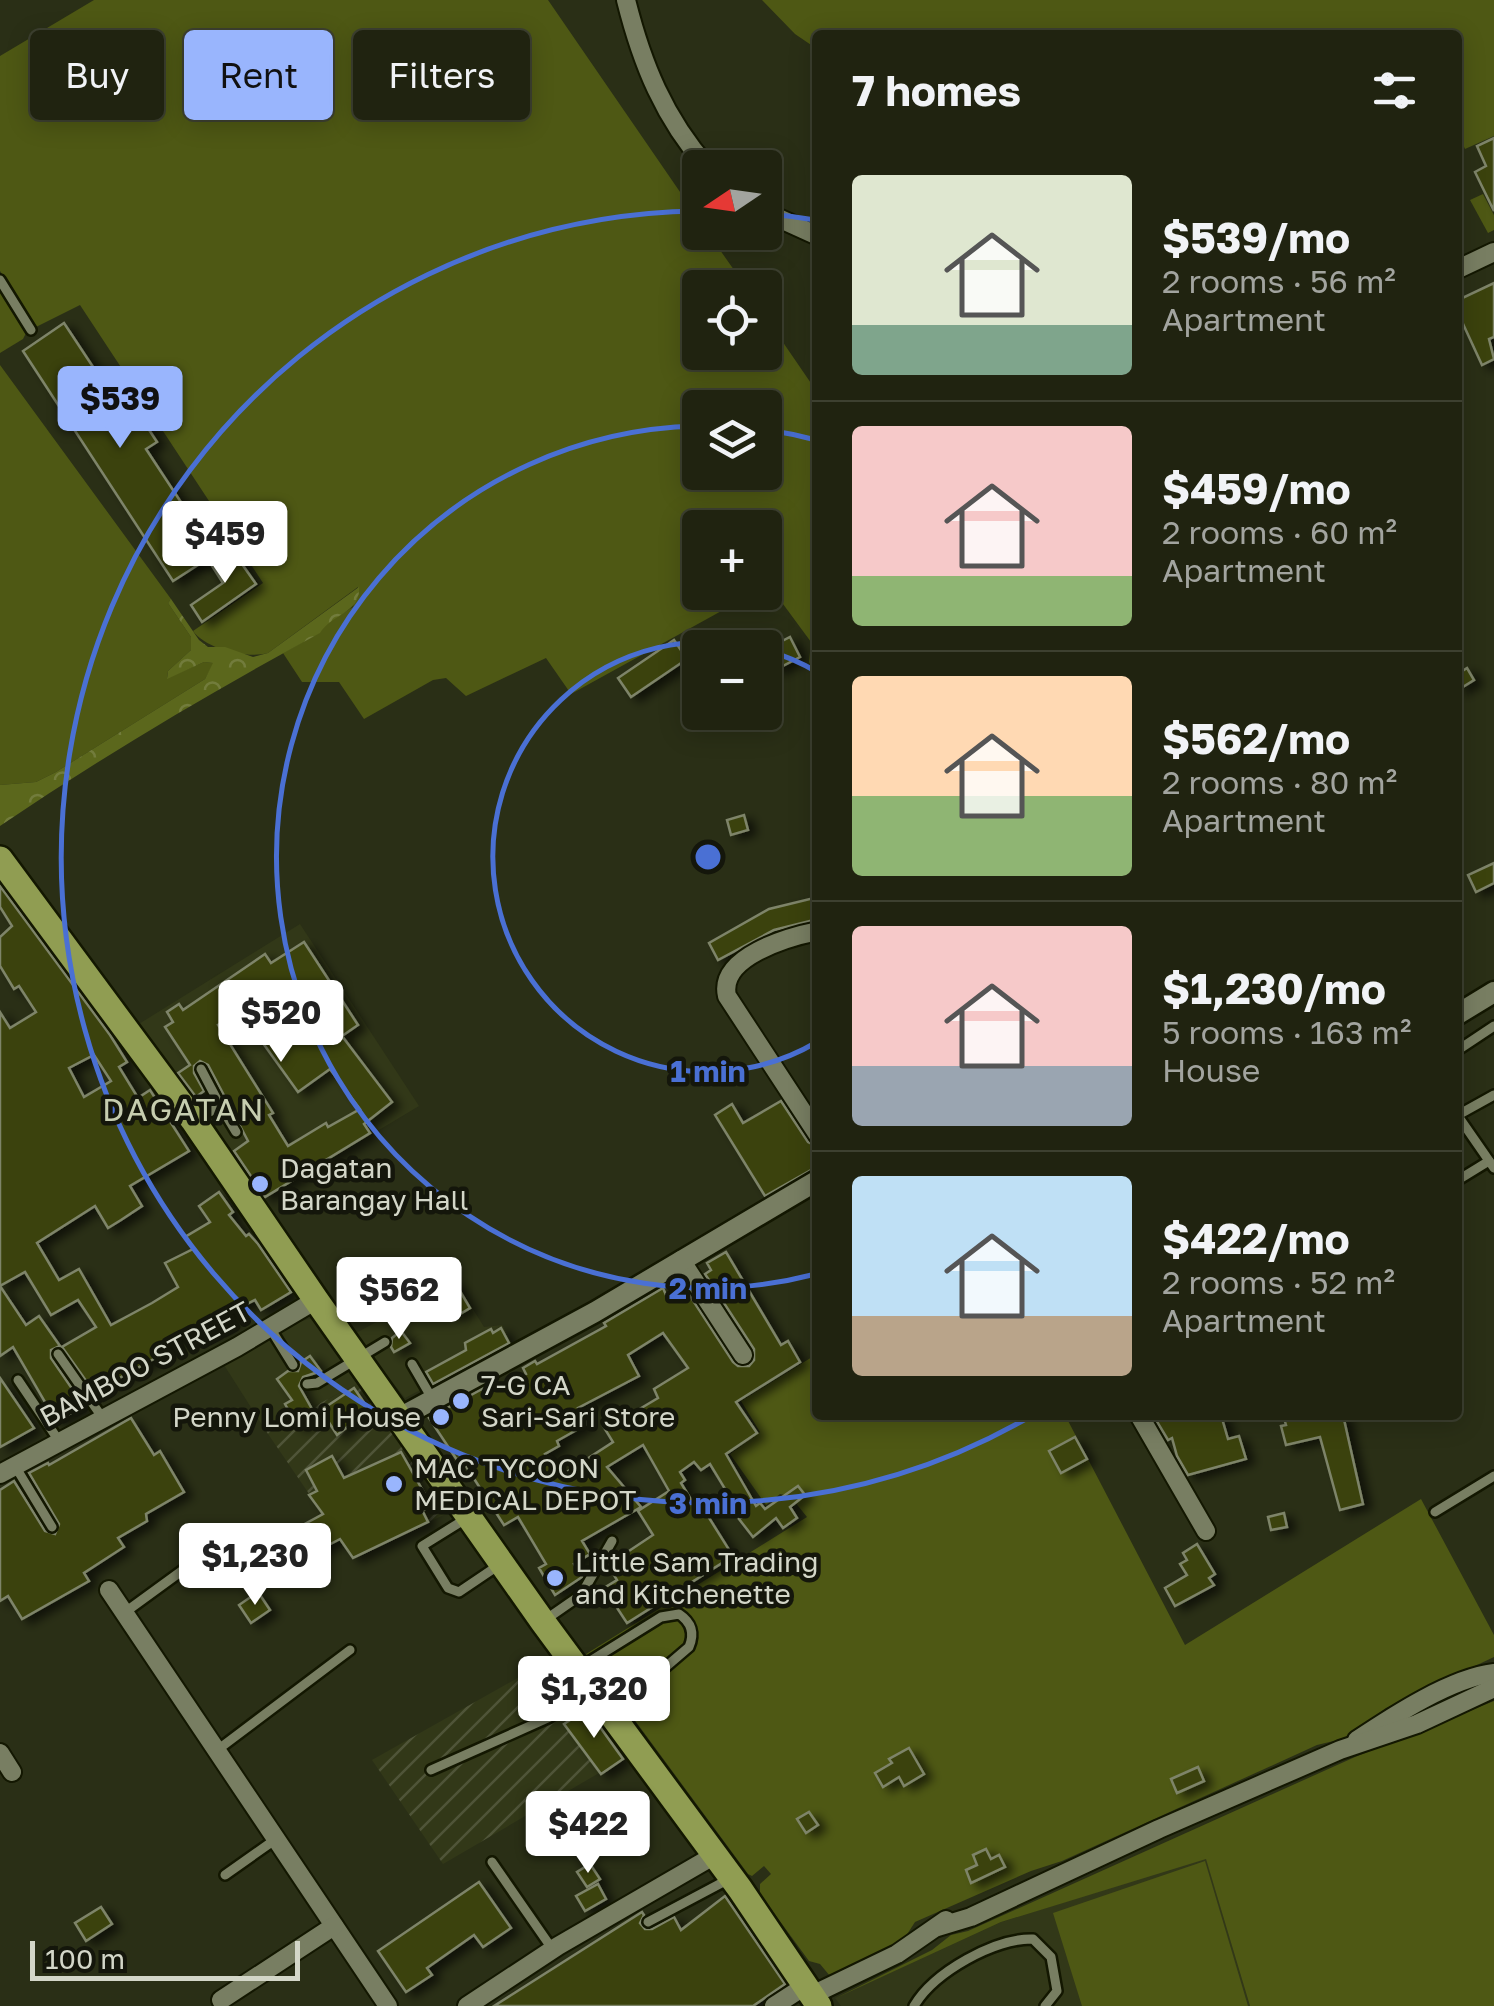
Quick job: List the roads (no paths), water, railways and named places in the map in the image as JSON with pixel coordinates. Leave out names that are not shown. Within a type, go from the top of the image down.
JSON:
[{"type":"main road","points":[[0,860],[192,1120],[543,1622],[731,1878],[814,2000]]},
{"type":"street","points":[[626,0],[640,56],[656,95],[695,150]]},
{"type":"street","points":[[782,220],[812,233]]},
{"type":"street","points":[[1462,267],[1494,252]]},
{"type":"street","points":[[812,932],[786,938],[757,952],[727,977],[725,986],[727,996],[812,1126]]},
{"type":"street","points":[[1462,1012],[1494,992]]},
{"type":"street","points":[[400,1417],[595,1312],[812,1184]]},
{"type":"street","points":[[681,1260],[743,1355]]},
{"type":"street","name":"BAMBOO STREET","points":[[8,1470],[316,1300]]},
{"type":"street","points":[[1143,1420],[1206,1531]]},
{"type":"street","points":[[109,1590],[388,2006]]},
{"type":"street","points":[[1340,1750],[1399,1711],[1478,1676],[1494,1673]]},
{"type":"street","points":[[774,2006],[814,2000],[938,1927],[972,1917],[1340,1750],[1416,1724],[1494,1688]]},
{"type":"street","points":[[0,1753],[12,1772]]},
{"type":"street","points":[[467,2006],[552,1950],[715,1856]]},
{"type":"street","points":[[221,2000],[334,1926]]},
{"type":"lane","points":[[0,280],[31,330]]},
{"type":"lane","points":[[1462,1047],[1494,1026]]},
{"type":"lane","points":[[201,1069],[236,1132]]},
{"type":"lane","points":[[1462,1113],[1494,1096]]},
{"type":"lane","points":[[192,1120],[220,1107]]},
{"type":"lane","points":[[1462,1121],[1492,1164],[1462,1178]]},
{"type":"lane","points":[[270,1328],[294,1365]]},
{"type":"lane","points":[[307,1384],[317,1383],[386,1342]]},
{"type":"lane","points":[[58,1354],[102,1417]]},
{"type":"lane","points":[[412,1364],[433,1400]]},
{"type":"lane","points":[[18,1380],[59,1441]]},
{"type":"lane","points":[[8,1470],[52,1527]]},
{"type":"lane","points":[[1435,1512],[1494,1476]]},
{"type":"lane","points":[[469,1516],[422,1546],[448,1588],[459,1592],[502,1562]]},
{"type":"lane","points":[[543,1622],[581,1595],[612,1540]]},
{"type":"lane","points":[[124,1613],[183,1570]]},
{"type":"lane","points":[[431,1770],[550,1717],[585,1679],[661,1616],[679,1614],[686,1619],[692,1639],[689,1647],[610,1713]]},
{"type":"lane","points":[[216,1751],[350,1650]]},
{"type":"lane","points":[[225,1876],[276,1840]]},
{"type":"lane","points":[[492,1862],[552,1950]]},
{"type":"lane","points":[[648,1922],[731,1878]]},
{"type":"lane","points":[[914,2006],[938,1979],[957,1966],[1019,1939],[1033,1939],[1051,1957],[1057,1991],[1045,2006]]},
{"type":"place","name":"Dagatan Barangay Hall","points":[[260,1184]]},
{"type":"place","name":"7-G CA Sari-Sari Store","points":[[461,1401]]},
{"type":"place","name":"Penny Lomi House","points":[[441,1417]]},
{"type":"place","name":"MAC TYCOON MEDICAL DEPOT","points":[[394,1484]]},
{"type":"place","name":"Little Sam Trading and Kitchenette","points":[[555,1578]]},
{"type":"district","name":"DAGATAN","points":[[184,1110]]}]
